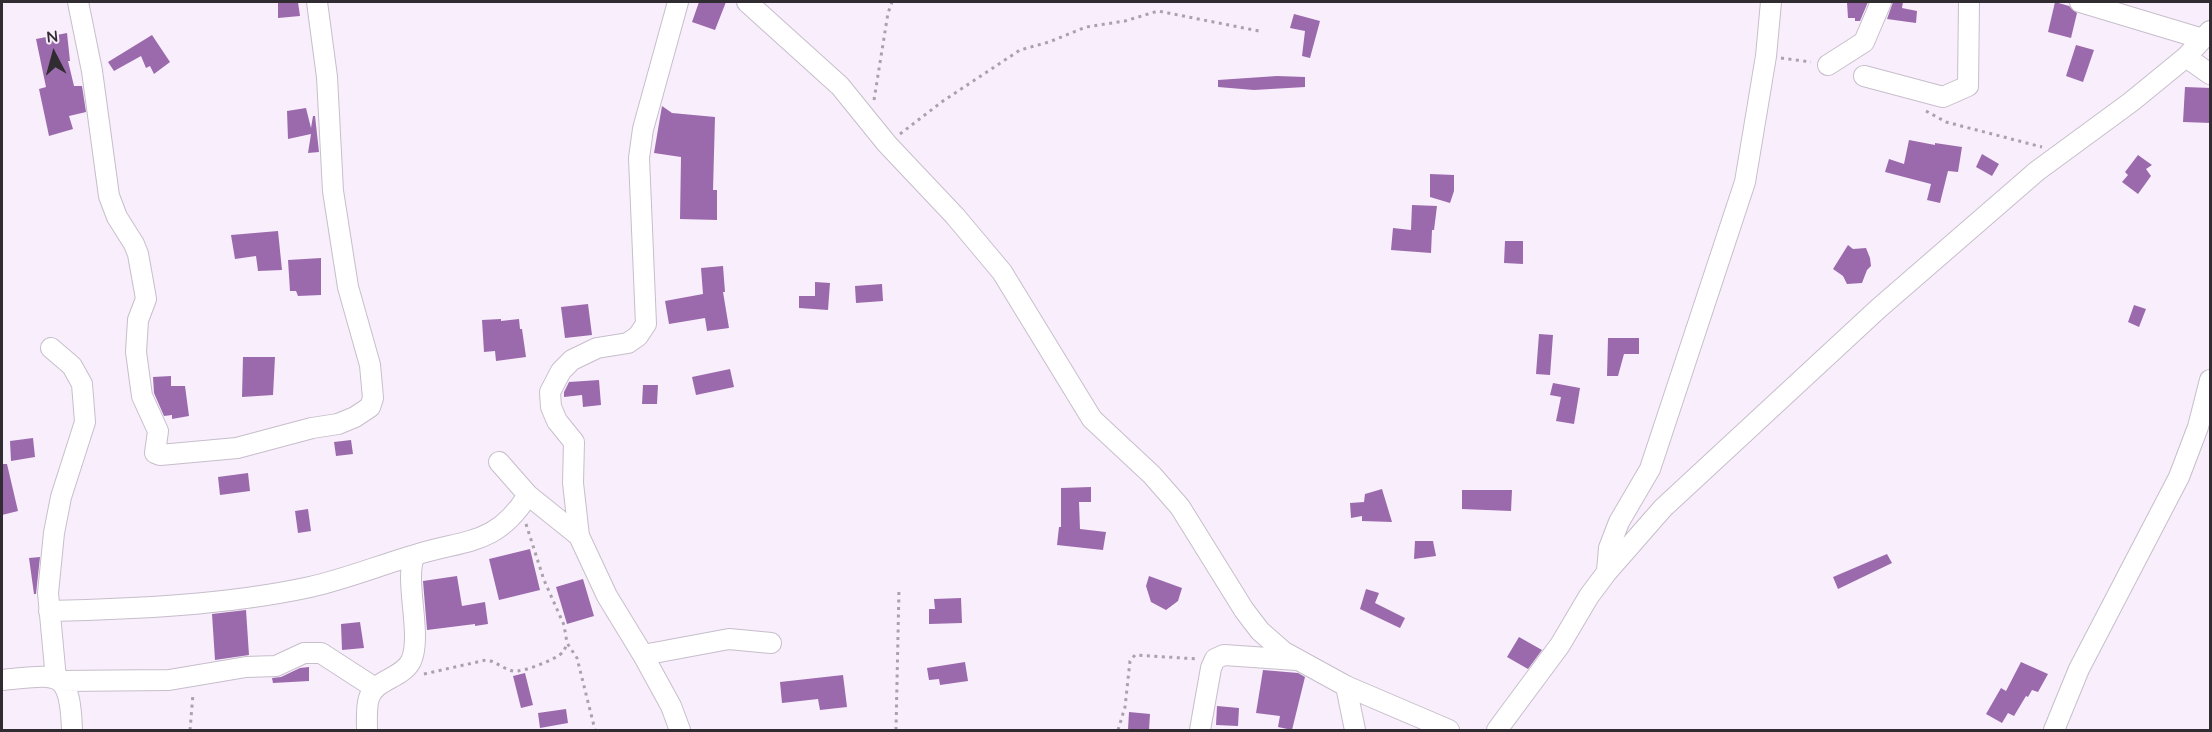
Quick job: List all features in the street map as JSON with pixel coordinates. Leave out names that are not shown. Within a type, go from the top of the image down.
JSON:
[{"type":"street","points":[[78,2],[94,82],[110,196],[117,217],[134,244],[146,293],[138,320],[136,352],[142,396],[158,430],[155,453],[160,455],[237,448],[312,428],[338,424],[370,407],[373,398],[370,365],[348,287],[333,191],[327,77],[318,2]]},
{"type":"street","points":[[678,2],[643,129],[639,158],[645,324],[638,336],[628,343],[597,348],[572,360],[561,371],[550,392],[557,421],[574,442],[573,483],[579,536],[607,596],[643,656],[680,730]]},
{"type":"street","points":[[747,2],[840,86],[886,144],[955,216],[1002,272],[1092,419],[1152,475],[1180,507],[1244,610],[1260,631],[1278,647],[1346,686],[1449,730]]},
{"type":"street","points":[[1606,572],[1609,548],[1618,522],[1650,469],[1744,182],[1766,56],[1771,2]]},
{"type":"street","points":[[1827,65],[1864,42],[1881,2]]},
{"type":"street","points":[[1864,76],[1943,97],[1968,86],[1969,2]]},
{"type":"street","points":[[1497,730],[1560,645],[1606,572],[1663,508],[1879,308],[2037,171],[2131,102],[2186,57],[2207,35],[2080,2]]},
{"type":"street","points":[[2186,57],[2211,74]]},
{"type":"street","points":[[51,348],[72,366],[82,384],[85,422],[61,497],[48,592],[58,680],[69,694],[72,730]]},
{"type":"street","points":[[2054,730],[2079,669],[2179,477],[2198,427],[2209,389]]},
{"type":"street","points":[[499,462],[524,502],[579,536]]},
{"type":"street","points":[[49,611],[110,609],[264,596],[339,580],[415,555],[483,538],[500,528],[524,502]]},
{"type":"street","points":[[367,730],[369,698],[375,688],[399,673],[411,661],[414,600],[410,568],[415,555]]},
{"type":"street","points":[[643,656],[729,639],[771,643]]},
{"type":"street","points":[[2,680],[38,677],[58,680],[160,680],[246,667],[276,666],[304,652],[314,652],[321,653],[375,688]]},
{"type":"street","points":[[1200,730],[1211,668],[1215,659],[1224,655],[1299,660]]},
{"type":"street","points":[[1346,686],[1355,730]]},
{"type":"path","points":[[868,119],[875,96],[888,13],[892,2]]},
{"type":"path","points":[[886,144],[943,101],[1020,50],[1049,42],[1086,27],[1125,21],[1158,11],[1259,31]]},
{"type":"path","points":[[524,502],[551,598],[564,625],[567,643],[577,658],[595,730]]},
{"type":"path","points":[[896,730],[899,588]]},
{"type":"path","points":[[399,673],[419,675],[486,660],[493,660],[513,671],[525,670],[558,656],[564,651],[567,643]]},
{"type":"path","points":[[1118,730],[1125,707],[1130,661],[1135,655],[1215,659]]},
{"type":"path","points":[[190,730],[194,675]]},
{"type":"building","points":[[278,2],[298,2],[300,16],[278,18]]},
{"type":"building","points":[[699,2],[726,2],[715,30],[692,22]]},
{"type":"building","points":[[1847,2],[1868,2],[1860,21],[1848,18]]},
{"type":"building","points":[[1893,2],[1903,2],[1902,8],[1917,11],[1916,23],[1887,19]]},
{"type":"building","points":[[2055,2],[2069,6],[2077,13],[2071,38],[2048,32]]},
{"type":"building","points":[[1294,14],[1320,21],[1310,58],[1302,56],[1305,31],[1290,28]]},
{"type":"building","points":[[67,33],[70,61],[68,61],[74,86],[82,86],[86,112],[69,116],[73,129],[49,136],[39,89],[46,87],[36,39]]},
{"type":"building","points":[[152,35],[170,62],[154,74],[150,66],[146,68],[141,56],[114,71],[108,62]]},
{"type":"building","points":[[2076,45],[2094,50],[2083,82],[2066,76]]},
{"type":"building","points":[[1277,76],[1305,77],[1305,87],[1254,90],[1218,87],[1218,80]]},
{"type":"building","points":[[2185,87],[2211,88],[2211,123],[2183,122]]},
{"type":"building","points":[[662,106],[672,113],[715,117],[713,190],[717,190],[717,220],[680,219],[681,157],[654,153]]},
{"type":"building","points":[[306,108],[311,128],[313,116],[315,116],[319,152],[308,153],[311,134],[288,139],[287,111]]},
{"type":"building","points":[[1909,140],[1962,147],[1958,172],[1948,171],[1940,203],[1927,200],[1931,184],[1885,172],[1889,159],[1904,164]]},
{"type":"building","points":[[1982,154],[1999,164],[1992,176],[1976,167]]},
{"type":"building","points":[[2138,155],[2152,165],[2146,169],[2151,176],[2138,194],[2122,182],[2128,175],[2125,172]]},
{"type":"building","points":[[1430,174],[1454,175],[1454,191],[1450,203],[1430,197]]},
{"type":"building","points":[[1412,205],[1437,206],[1434,230],[1432,230],[1431,253],[1391,250],[1393,228],[1411,230]]},
{"type":"building","points":[[278,231],[282,270],[258,271],[256,256],[235,259],[231,235]]},
{"type":"building","points":[[1505,241],[1523,241],[1523,264],[1504,263]]},
{"type":"building","points":[[1848,245],[1853,249],[1866,248],[1870,258],[1871,266],[1862,283],[1847,284],[1843,276],[1833,269]]},
{"type":"building","points":[[321,258],[321,295],[298,296],[296,291],[290,291],[288,260]]},
{"type":"building","points":[[723,266],[725,292],[723,292],[729,328],[707,331],[705,318],[669,324],[665,301],[703,294],[701,268]]},
{"type":"building","points":[[815,282],[830,283],[828,310],[799,308],[799,296],[815,296]]},
{"type":"building","points":[[882,284],[883,301],[856,303],[855,286]]},
{"type":"building","points":[[588,304],[592,335],[565,338],[561,307]]},
{"type":"building","points":[[2134,305],[2146,309],[2139,327],[2128,322]]},
{"type":"building","points":[[501,319],[501,321],[519,319],[526,357],[496,361],[495,351],[484,352],[482,320]]},
{"type":"building","points":[[1539,334],[1553,335],[1550,375],[1536,374]]},
{"type":"building","points":[[1608,338],[1639,338],[1639,354],[1624,354],[1618,376],[1607,376]]},
{"type":"building","points":[[243,357],[275,357],[273,395],[242,397]]},
{"type":"building","points":[[730,369],[734,387],[696,395],[692,377]]},
{"type":"building","points":[[171,376],[171,386],[185,386],[189,416],[172,419],[172,415],[164,416],[154,393],[153,377]]},
{"type":"building","points":[[599,380],[601,405],[583,407],[582,395],[564,397],[569,382]]},
{"type":"building","points":[[1553,383],[1580,388],[1574,424],[1556,421],[1561,397],[1550,395]]},
{"type":"building","points":[[643,385],[658,385],[657,404],[642,404]]},
{"type":"building","points":[[33,438],[35,457],[11,461],[10,441]]},
{"type":"building","points":[[351,440],[353,454],[336,456],[334,442]]},
{"type":"building","points":[[2,464],[7,464],[18,511],[2,515]]},
{"type":"building","points":[[248,473],[250,491],[220,495],[218,477]]},
{"type":"building","points":[[1091,487],[1091,502],[1079,502],[1080,529],[1106,532],[1103,550],[1057,545],[1059,527],[1061,527],[1061,488]]},
{"type":"building","points":[[1382,489],[1392,522],[1362,521],[1362,516],[1351,518],[1350,503],[1364,502],[1365,494]]},
{"type":"building","points":[[1462,490],[1512,490],[1511,511],[1462,509]]},
{"type":"building","points":[[308,509],[311,531],[298,533],[295,511]]},
{"type":"building","points":[[1415,541],[1433,541],[1436,556],[1414,559]]},
{"type":"building","points":[[530,549],[540,590],[499,600],[489,559]]},
{"type":"building","points":[[1887,554],[1892,563],[1838,589],[1833,577]]},
{"type":"building","points":[[40,557],[36,594],[34,594],[29,558]]},
{"type":"building","points":[[457,576],[462,606],[485,602],[488,624],[427,630],[423,581]]},
{"type":"building","points":[[1149,576],[1182,588],[1178,601],[1166,610],[1151,602],[1146,586]]},
{"type":"building","points":[[583,579],[594,616],[567,624],[556,587]]},
{"type":"building","points":[[1366,589],[1379,593],[1375,603],[1405,618],[1400,628],[1360,609]]},
{"type":"building","points":[[961,598],[962,623],[929,624],[929,609],[935,609],[934,599]]},
{"type":"building","points":[[246,610],[249,655],[215,660],[212,614]]},
{"type":"building","points":[[360,622],[364,648],[342,650],[341,624]]},
{"type":"building","points":[[1519,637],[1542,650],[1528,669],[1507,657]]},
{"type":"building","points":[[965,662],[968,681],[940,685],[939,679],[929,680],[927,668]]},
{"type":"building","points":[[2021,662],[2048,674],[2038,692],[2032,690],[2014,716],[2008,713],[2002,723],[1986,714],[2001,688],[2006,691]]},
{"type":"building","points":[[309,667],[309,681],[273,683],[272,678]]},
{"type":"building","points":[[1263,670],[1298,673],[1305,677],[1292,730],[1278,727],[1280,716],[1256,713]]},
{"type":"building","points":[[525,673],[533,705],[521,708],[513,676]]},
{"type":"building","points":[[843,675],[847,707],[820,710],[818,699],[782,703],[780,682]]},
{"type":"building","points":[[1217,706],[1239,708],[1238,726],[1216,725]]},
{"type":"building","points":[[566,709],[568,723],[540,728],[538,713]]},
{"type":"building","points":[[1129,712],[1150,714],[1149,730],[1128,730]]}]
